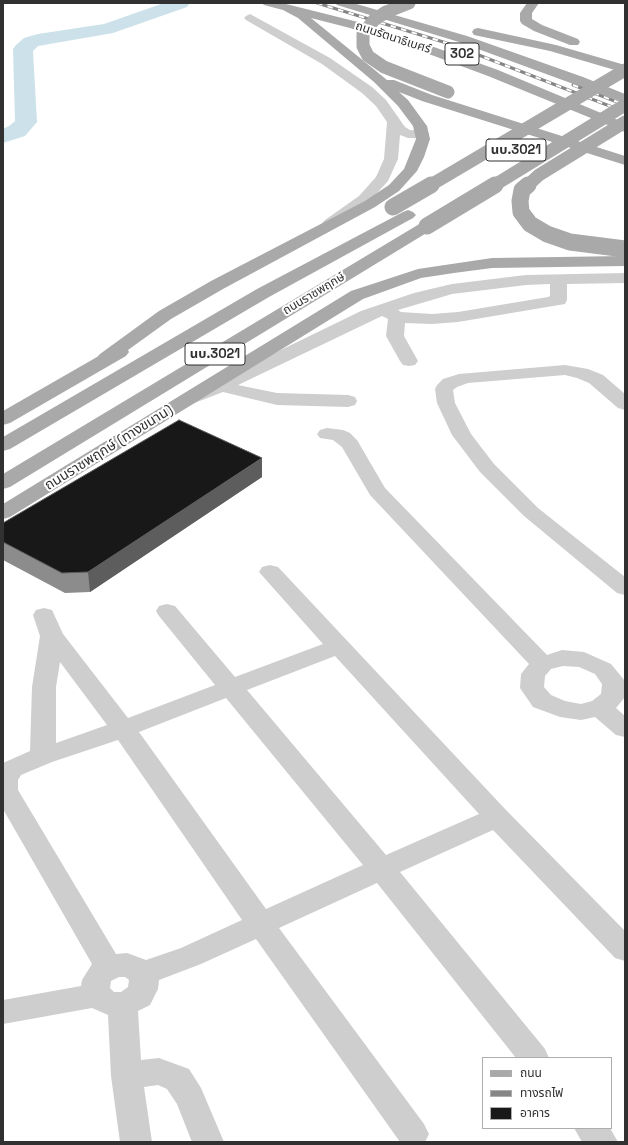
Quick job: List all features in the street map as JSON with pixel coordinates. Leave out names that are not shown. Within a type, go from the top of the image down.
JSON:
[{"type":"main road","name":"ถนนรัตนาธิเบศร์","points":[[268,3],[291,6],[442,47],[555,88],[625,118]]},
{"type":"main road","name":"ถนนรัตนาธิเบศร์","points":[[341,3],[463,39],[578,80],[625,99]]},
{"type":"main road","name":"ถนนรัตนาธิเบศร์","points":[[367,3],[428,20],[519,50],[625,89]]},
{"type":"main road","points":[[409,3],[386,12],[374,20],[363,34],[363,46],[368,56],[384,67],[448,92],[546,123],[621,149]]},
{"type":"main road","points":[[533,3],[526,13],[526,21],[542,36],[556,44],[625,69]]},
{"type":"main road","name":"ถนนรัตนาธิเบศร์","points":[[291,6],[430,50],[506,79],[625,128]]},
{"type":"main road","points":[[106,358],[165,315],[370,204],[394,188],[410,171],[417,157],[423,139],[420,126],[403,103],[379,79],[291,6]]},
{"type":"main road","points":[[428,20],[552,48],[625,69]]},
{"type":"main road","points":[[526,21],[545,31],[625,58]]},
{"type":"main road","points":[[3,419],[106,358],[407,209],[625,69]]},
{"type":"main road","points":[[379,79],[427,98],[625,160]]},
{"type":"main road","points":[[578,80],[625,96]]},
{"type":"main road","name":"นบ.3021","points":[[503,158],[625,85]]},
{"type":"main road","name":"ถนนราชพฤกษ์","points":[[3,483],[625,105]]},
{"type":"main road","points":[[625,122],[540,175],[522,190],[520,201],[521,212],[530,224],[548,234],[570,242],[625,249]]},
{"type":"main road","name":"ถนนราชพฤกษ์","points":[[3,445],[407,209]]},
{"type":"main road","points":[[218,384],[332,309],[357,295],[418,274],[492,263],[625,261]]},
{"type":"main road","points":[[218,384],[360,307],[415,288],[442,281],[537,270],[625,267]]},
{"type":"main road","name":"ถนนราชพฤกษ์ (ทางขนาน)","points":[[3,513],[186,400],[218,384]]},
{"type":"street","points":[[250,18],[326,61],[367,90],[381,103],[400,130],[408,134],[422,134]]},
{"type":"street","points":[[326,61],[350,56]]},
{"type":"street","points":[[314,234],[364,199],[383,178],[391,159],[394,122]]},
{"type":"street","points":[[218,384],[348,324],[390,313],[452,289],[526,280],[625,278]]},
{"type":"street","points":[[390,313],[425,319],[458,317],[559,300],[558,279]]},
{"type":"street","points":[[390,313],[396,336],[409,361]]},
{"type":"street","points":[[625,404],[596,379],[582,373],[565,370],[466,378],[450,383],[444,389],[446,403],[462,435],[487,468],[531,512],[616,571],[625,588]]},
{"type":"street","points":[[218,384],[237,391],[277,399],[348,401]]},
{"type":"street","points":[[327,434],[336,434],[343,437],[350,444],[377,491],[543,664]]},
{"type":"street","points":[[270,572],[497,817],[625,950]]},
{"type":"street","points":[[167,611],[382,869],[533,1057]]},
{"type":"street","points":[[42,756],[48,625],[123,728],[260,924],[413,1134]]},
{"type":"street","points":[[109,968],[5,790],[4,779],[12,769],[42,756],[123,728],[339,646]]},
{"type":"street","points":[[562,658],[584,660],[603,669],[614,683],[613,697],[600,708],[581,712],[560,709],[542,701],[532,688],[533,674],[543,664],[562,658]]},
{"type":"street","points":[[600,708],[625,729]]},
{"type":"street","points":[[142,974],[191,956],[497,817]]},
{"type":"street","points":[[3,1012],[110,1000],[131,1001],[139,996],[143,989],[144,981],[142,974],[135,968],[127,965],[118,965],[101,973],[95,988],[110,1000],[127,1076],[136,1142]]},
{"type":"street","points":[[127,1076],[159,1071],[178,1079],[190,1098],[208,1142]]},
{"type":"street","points":[[591,1129],[602,1142]]},
{"type":"building","points":[[179,420],[262,458],[88,572],[62,573],[3,542],[3,523]]},
{"type":"waterway","points":[[3,136],[17,131],[26,122],[23,49],[31,42],[45,38],[106,29],[181,3]]},
{"type":"railway","points":[[317,3],[453,45],[625,112]]},
{"type":"railway","points":[[573,85],[625,105]]}]
